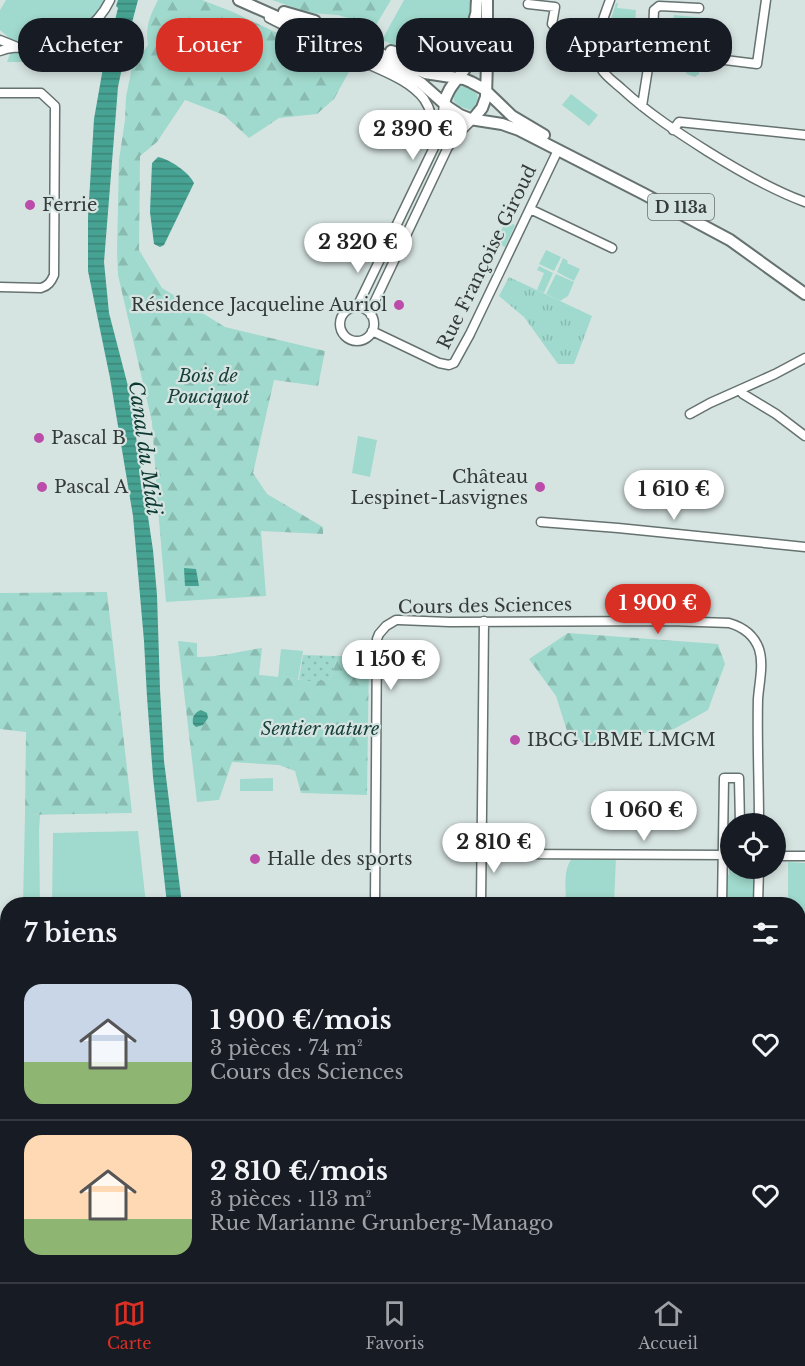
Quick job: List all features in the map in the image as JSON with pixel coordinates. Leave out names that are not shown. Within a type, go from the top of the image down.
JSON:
[{"type":"main road","points":[[239,0],[406,74],[424,85],[460,115],[473,119],[483,105],[486,92],[487,0]]},
{"type":"main road","points":[[254,0],[425,73],[458,78],[476,84],[486,92]]},
{"type":"main road","points":[[444,104],[450,88],[468,64],[474,50],[477,35],[477,0]]},
{"type":"main road","points":[[284,12],[308,18],[420,61],[439,64],[454,59],[463,51],[476,14]]},
{"type":"main road","name":"D 113a","points":[[486,92],[519,121],[733,236],[805,287]]},
{"type":"main road","name":"D 113a","points":[[473,119],[508,125],[644,194],[730,240],[805,294]]},
{"type":"street","points":[[0,51],[15,47],[45,48],[60,44],[94,23],[110,0]]},
{"type":"street","points":[[234,0],[412,87],[430,109],[436,142]]},
{"type":"street","points":[[603,18],[610,0]]},
{"type":"street","points":[[732,61],[757,64],[766,0]]},
{"type":"street","points":[[528,4],[555,7],[553,18]]},
{"type":"street","points":[[654,18],[654,10],[659,6],[699,9]]},
{"type":"street","points":[[0,40],[15,47]]},
{"type":"street","points":[[603,72],[673,130],[748,176],[805,202]]},
{"type":"street","points":[[642,106],[647,72]]},
{"type":"street","points":[[0,93],[41,93],[55,106],[54,275],[52,281],[41,288],[0,287]]},
{"type":"street","points":[[357,307],[440,135],[444,104]]},
{"type":"street","points":[[371,315],[357,307],[349,309],[342,315],[340,324],[344,334],[349,339],[360,341],[372,331],[371,315],[374,303],[448,147],[473,119]]},
{"type":"street","points":[[673,130],[679,122],[805,135]]},
{"type":"street","name":"Rue Françoise Giroud","points":[[372,331],[439,363],[449,365],[454,363],[558,150]]},
{"type":"street","points":[[530,209],[612,248]]},
{"type":"street","points":[[690,414],[805,358]]},
{"type":"street","points":[[740,390],[742,394],[776,414],[805,436]]},
{"type":"street","points":[[541,522],[805,547]]},
{"type":"street","name":"Cours des Sciences","points":[[375,897],[377,644],[379,634],[396,620],[449,622],[671,621],[729,623],[738,626],[751,636],[760,653],[759,813]]},
{"type":"street","points":[[481,897],[484,621]]},
{"type":"street","points":[[725,813],[724,778],[739,778],[740,813]]},
{"type":"street","points":[[481,854],[720,855]]},
{"type":"street","points":[[786,856],[805,855]]},
{"type":"street","points":[[723,897],[725,879]]},
{"type":"street","points":[[759,879],[759,897]]},
{"type":"green space","points":[[6,0],[106,0],[92,18],[18,18],[18,42],[8,39],[0,30],[0,10]]},
{"type":"green space","name":"Bois de Pouciquot","points":[[158,0],[202,0],[246,18],[156,18],[156,72],[263,72],[263,26],[275,32],[275,72],[349,72],[334,99],[317,114],[279,118],[249,138],[224,115],[185,100],[157,142],[140,156],[139,250],[162,288],[225,327],[325,351],[318,386],[274,380],[253,473],[267,494],[323,527],[323,534],[261,531],[266,596],[166,602],[152,422],[118,275],[117,251],[119,160],[126,97],[131,72],[144,72],[144,50],[148,45],[147,32]]},
{"type":"green space","points":[[272,0],[391,0],[380,18],[348,18],[310,13]]},
{"type":"green space","points":[[404,0],[470,0],[469,18],[396,18],[396,46],[384,41],[384,36]]},
{"type":"green space","points":[[616,3],[618,3],[617,8],[636,10],[635,18],[611,18]]},
{"type":"green space","points":[[674,15],[705,18],[674,18]]},
{"type":"green space","points":[[11,51],[18,51],[18,62],[7,62]]},
{"type":"green space","points":[[686,72],[699,72],[695,77]]},
{"type":"green space","points":[[462,86],[477,94],[476,103],[470,110],[459,106],[454,101],[458,88]]},
{"type":"green space","points":[[571,94],[598,115],[589,126],[562,105]]},
{"type":"green space","points":[[506,221],[515,225],[505,247],[495,242]]},
{"type":"green space","points":[[546,250],[561,257],[554,271],[539,264]]},
{"type":"green space","points":[[563,258],[568,261],[567,263],[580,269],[574,281],[557,272]]},
{"type":"green space","points":[[539,266],[553,273],[544,293],[537,290],[544,273],[537,270]]},
{"type":"green space","points":[[556,274],[574,282],[568,296],[560,301],[546,294]]},
{"type":"green space","points":[[509,277],[592,316],[574,364],[558,364],[524,317],[499,296]]},
{"type":"green space","points":[[358,436],[377,440],[370,477],[352,473]]},
{"type":"green space","points":[[107,592],[132,813],[25,815],[26,732],[0,729],[0,593]]},
{"type":"green space","points":[[568,633],[718,644],[725,664],[708,710],[674,729],[626,736],[589,747],[567,731],[556,696],[529,659]]},
{"type":"green space","name":"Sentier nature","points":[[178,641],[197,643],[197,657],[262,648],[259,675],[311,680],[329,681],[338,656],[369,656],[367,795],[301,793],[295,771],[279,765],[232,762],[219,800],[197,802]]},
{"type":"green space","points":[[281,649],[303,651],[298,679],[278,678]]},
{"type":"green space","points":[[303,655],[338,656],[329,681],[299,679]]},
{"type":"green space","points":[[273,778],[273,791],[240,791],[240,779]]},
{"type":"green space","points":[[25,815],[40,815],[40,897],[23,897]]},
{"type":"green space","points":[[138,831],[145,897],[52,897],[53,833]]},
{"type":"green space","points":[[574,856],[616,857],[614,897],[566,897],[566,873]]},
{"type":"green space","points":[[788,862],[805,863],[805,897],[788,897]]},
{"type":"green space","points":[[726,879],[755,879],[754,897],[725,897]]},
{"type":"shaded area","points":[[118,0],[138,0],[133,18],[116,18],[118,8],[116,6]]},
{"type":"shaded area","points":[[102,72],[121,72],[104,262],[109,313],[129,390],[153,550],[164,761],[181,897],[166,897],[153,777],[133,516],[110,378],[88,271],[88,217],[94,119]]},
{"type":"shaded area","points":[[158,157],[178,167],[194,183],[164,245],[160,247],[154,244],[150,212],[152,163]]},
{"type":"shaded area","points":[[184,568],[196,569],[199,586],[185,586]]},
{"type":"shaded area","points":[[201,710],[207,713],[208,718],[203,725],[196,727],[193,724],[193,717]]},
{"type":"place","name":"Ferrie","points":[[30,205]]},
{"type":"place","name":"Résidence Jacqueline Auriol","points":[[399,305]]},
{"type":"place","name":"Pascal B","points":[[39,438]]},
{"type":"place","name":"Pascal A","points":[[42,487]]},
{"type":"place","name":"Château Lespinet-Lasvignes","points":[[540,487]]},
{"type":"place","name":"IBCG LBME LMGM","points":[[515,740]]},
{"type":"place","name":"Halle des sports","points":[[255,859]]},
{"type":"water label","name":"Canal du Midi","points":[[145,448]]}]
